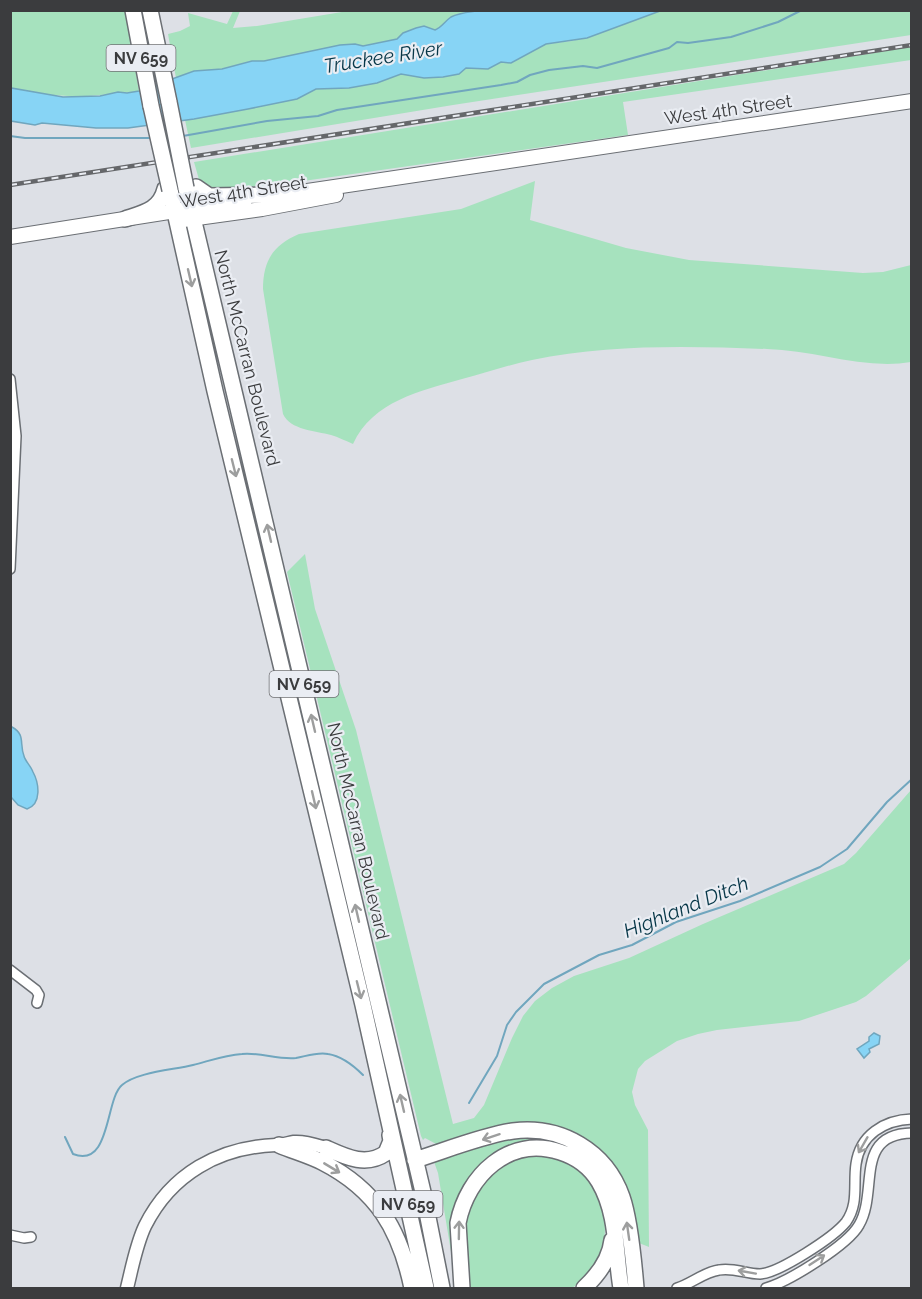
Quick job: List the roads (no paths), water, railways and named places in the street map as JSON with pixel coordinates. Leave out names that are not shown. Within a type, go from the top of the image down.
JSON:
[{"type":"main road","name":"North McCarran Boulevard","points":[[133,10],[168,190],[426,1288]]},
{"type":"main road","name":"North McCarran Boulevard","points":[[150,10],[177,145],[191,188],[192,214],[416,1160],[442,1288]]},
{"type":"main road","name":"West 4th Street","points":[[10,239],[86,234],[278,195],[912,101]]},
{"type":"main road","name":"West 4th Street","points":[[192,214],[292,204],[479,165]]},
{"type":"main road","points":[[191,188],[209,195],[278,195]]},
{"type":"main road","points":[[125,219],[152,210],[160,204],[168,190]]},
{"type":"main road","name":"West 4th Street","points":[[10,239],[125,219],[175,217]]},
{"type":"main road","points":[[243,502],[260,496]]},
{"type":"main road","points":[[326,1148],[363,1161],[381,1157],[387,1153],[391,1141],[388,1120]]},
{"type":"main road","points":[[416,1160],[501,1133],[524,1130],[553,1133],[580,1145],[606,1168],[623,1199],[636,1288]]},
{"type":"main road","points":[[279,1145],[334,1168],[373,1200],[398,1239],[405,1256],[412,1288]]},
{"type":"main road","points":[[462,1288],[458,1233],[460,1213],[476,1179],[500,1158],[521,1149],[533,1148],[544,1148],[566,1154],[578,1160],[593,1173],[607,1197],[612,1216],[621,1288]]},
{"type":"main road","points":[[584,1288],[599,1272],[609,1254],[612,1216]]},
{"type":"street","points":[[10,379],[16,436],[10,569]]},
{"type":"street","points":[[10,970],[36,990],[39,995],[37,1003]]},
{"type":"street","points":[[677,1288],[721,1269],[760,1274],[775,1271],[828,1237],[842,1226],[852,1211],[858,1155],[866,1139],[886,1123],[912,1119]]},
{"type":"street","points":[[766,1288],[789,1278],[849,1239],[860,1224],[867,1207],[869,1165],[875,1150],[895,1135],[912,1132]]},
{"type":"street","points":[[127,1288],[145,1227],[159,1204],[182,1179],[206,1163],[251,1146],[300,1142],[326,1148]]},
{"type":"street","points":[[10,1235],[31,1237]]},
{"type":"water","name":"Truckee River","points":[[482,10],[660,11],[587,38],[546,44],[511,63],[501,62],[488,69],[466,68],[459,74],[443,77],[424,78],[401,74],[377,83],[349,88],[316,89],[297,99],[248,109],[128,128],[96,128],[42,123],[35,125],[11,121],[11,88],[63,97],[127,93],[139,91],[194,71],[222,69],[252,61],[264,61],[340,45],[363,46],[397,39],[403,33],[416,28],[424,26],[435,30],[455,15]]},
{"type":"water","points":[[12,727],[21,736],[25,758],[37,782],[37,798],[35,803],[27,809],[18,805],[11,797],[10,728]]},
{"type":"water","points":[[874,1033],[880,1036],[879,1044],[869,1049],[870,1052],[864,1058],[857,1049],[869,1041],[869,1037]]},
{"type":"waterway","points":[[183,136],[501,85],[517,82],[530,75],[549,70],[583,66],[597,68],[669,48],[677,42],[688,43],[731,37],[778,22],[802,10]]},
{"type":"waterway","points":[[10,136],[153,138]]},
{"type":"waterway","name":"Highland Ditch","points":[[469,1103],[497,1056],[507,1025],[516,1012],[544,984],[599,955],[632,945],[676,922],[740,901],[820,867],[847,849],[887,802],[912,779]]},
{"type":"waterway","name":"Highland Ditch","points":[[65,1137],[73,1154],[85,1156],[94,1152],[101,1142],[117,1093],[122,1085],[146,1074],[229,1056],[249,1054],[296,1058],[328,1054],[347,1062],[363,1075]]},
{"type":"railway","points":[[10,185],[912,45]]}]
